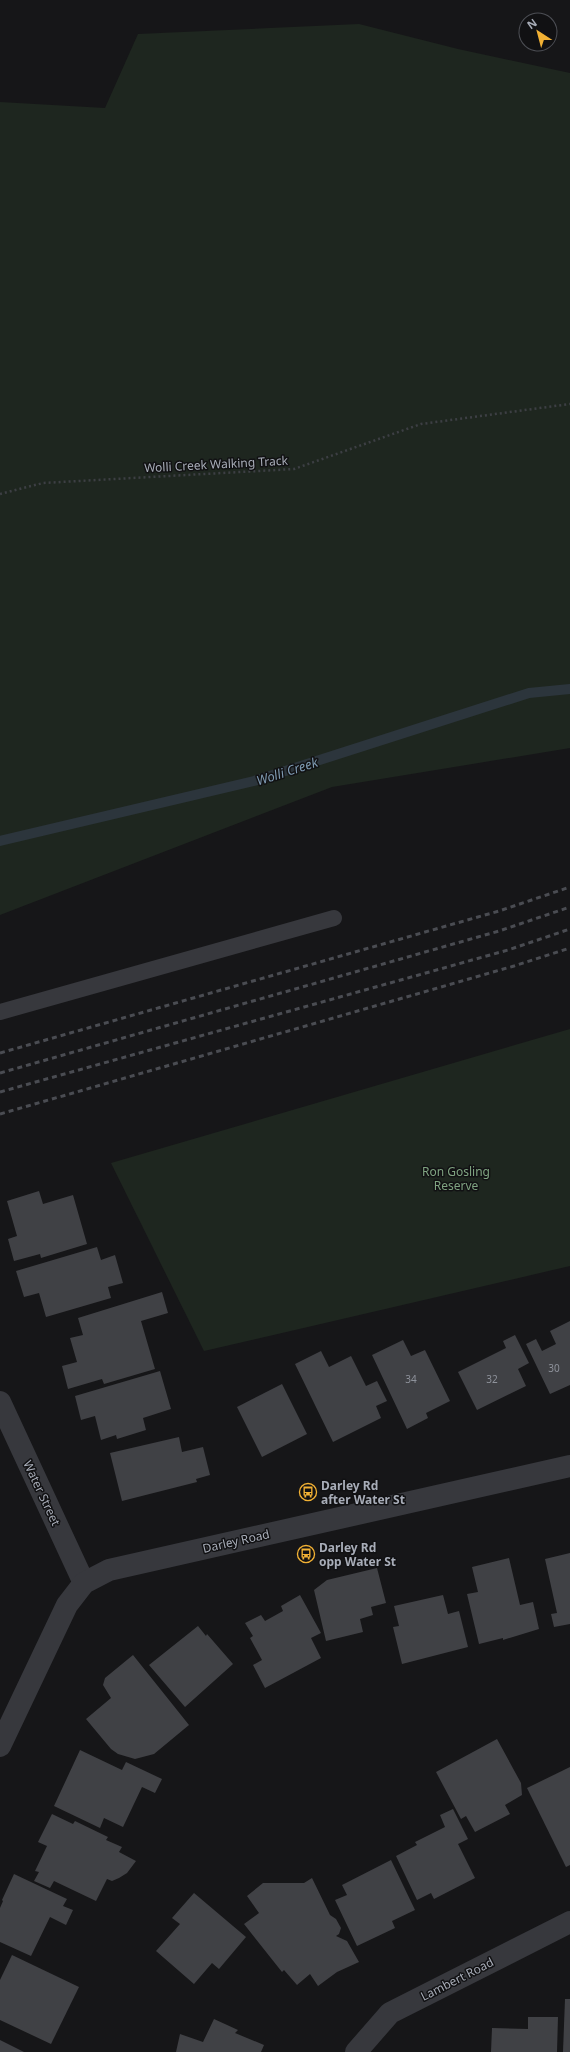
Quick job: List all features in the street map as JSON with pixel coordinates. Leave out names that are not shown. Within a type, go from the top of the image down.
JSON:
[{"type":"street","name":"Water Street","points":[[0,1402],[84,1583]]},
{"type":"street","name":"Darley Road","points":[[0,1746],[67,1605],[84,1583],[109,1570],[570,1466]]},
{"type":"street","name":"Lambert Road","points":[[356,2052],[390,2013],[570,1922]]},
{"type":"lane","points":[[0,1012],[334,918]]},
{"type":"path","name":"Wolli Creek Walking Track","points":[[0,494],[43,483],[294,469],[421,424],[570,404]]},
{"type":"green space","points":[[359,24],[458,49],[570,73],[570,748],[332,787],[0,915],[0,102],[105,108],[138,34]]},
{"type":"green space","name":"Ron Gosling Reserve","points":[[570,1029],[570,1266],[204,1351],[111,1163]]},
{"type":"building","points":[[39,1191],[43,1204],[73,1195],[87,1244],[41,1258],[40,1254],[14,1261],[8,1239],[17,1236],[7,1201]]},
{"type":"building","points":[[97,1247],[101,1260],[115,1255],[123,1283],[108,1287],[111,1298],[46,1317],[39,1293],[24,1297],[16,1271]]},
{"type":"building","points":[[162,1292],[168,1313],[141,1321],[155,1369],[104,1384],[102,1379],[68,1389],[62,1366],[77,1362],[70,1338],[83,1335],[78,1318]]},
{"type":"building","points":[[570,1321],[570,1385],[550,1394],[526,1344],[536,1339],[542,1351],[556,1344],[550,1331]]},
{"type":"building","points":[[515,1335],[529,1363],[518,1369],[526,1386],[477,1410],[458,1372],[506,1348],[503,1341]]},
{"type":"building","points":[[403,1340],[411,1356],[425,1350],[450,1401],[426,1413],[428,1418],[407,1429],[372,1355]]},
{"type":"building","points":[[321,1351],[329,1367],[351,1356],[366,1386],[377,1381],[387,1401],[376,1406],[381,1418],[333,1442],[295,1364]]},
{"type":"building","points":[[160,1371],[171,1409],[143,1418],[146,1430],[117,1439],[116,1435],[101,1440],[95,1416],[81,1420],[75,1396]]},
{"type":"building","points":[[282,1384],[307,1434],[262,1457],[237,1407]]},
{"type":"building","points":[[179,1437],[182,1452],[203,1447],[210,1475],[196,1479],[197,1482],[122,1501],[110,1453]]},
{"type":"building","points":[[570,1553],[570,1624],[554,1627],[551,1614],[557,1613],[545,1559]]},
{"type":"building","points":[[509,1558],[520,1605],[533,1602],[539,1629],[503,1640],[503,1638],[479,1644],[467,1594],[478,1592],[472,1567]]},
{"type":"building","points":[[377,1568],[386,1603],[371,1607],[373,1615],[360,1619],[363,1632],[326,1641],[314,1590],[327,1580]]},
{"type":"building","points":[[300,1595],[321,1633],[311,1638],[321,1658],[265,1688],[253,1665],[262,1660],[250,1638],[253,1636],[245,1623],[261,1615],[265,1621],[283,1611],[281,1606]]},
{"type":"building","points":[[443,1595],[448,1614],[459,1611],[468,1647],[402,1664],[393,1627],[399,1626],[394,1606]]},
{"type":"building","points":[[198,1626],[206,1636],[207,1634],[233,1664],[185,1707],[149,1665]]},
{"type":"building","points":[[133,1655],[189,1725],[154,1754],[135,1759],[118,1754],[111,1749],[86,1719],[111,1698],[103,1685],[105,1678]]},
{"type":"building","points":[[497,1739],[521,1783],[522,1795],[505,1805],[510,1814],[475,1832],[466,1816],[461,1819],[436,1772]]},
{"type":"building","points":[[80,1750],[122,1770],[126,1762],[162,1779],[155,1793],[142,1787],[123,1827],[104,1818],[100,1828],[54,1806]]},
{"type":"building","points":[[570,1767],[570,1865],[566,1867],[527,1788]]},
{"type":"building","points":[[453,1809],[468,1839],[458,1844],[475,1878],[434,1899],[431,1893],[417,1900],[396,1856],[417,1845],[415,1842],[445,1827],[440,1815]]},
{"type":"building","points":[[52,1814],[73,1824],[75,1821],[108,1837],[106,1840],[122,1847],[119,1852],[136,1861],[127,1873],[119,1878],[112,1881],[107,1879],[96,1901],[54,1881],[50,1888],[34,1881],[39,1872],[35,1871],[47,1846],[38,1842]]},
{"type":"building","points":[[391,1860],[415,1910],[392,1921],[395,1928],[357,1946],[335,1900],[347,1895],[342,1885]]},
{"type":"building","points":[[14,1874],[67,1899],[63,1906],[73,1910],[66,1925],[50,1917],[31,1956],[0,1942],[0,1908]]},
{"type":"building","points":[[312,1878],[330,1915],[336,1919],[341,1928],[339,1934],[336,1936],[347,1941],[359,1962],[337,1972],[318,1986],[310,1974],[297,1985],[284,1970],[282,1972],[244,1924],[259,1913],[247,1896],[263,1883],[304,1883]]},
{"type":"building","points":[[194,1893],[246,1937],[219,1969],[212,1963],[194,1984],[156,1951],[180,1924],[172,1918]]},
{"type":"building","points":[[12,1955],[79,1987],[51,2044],[0,2020],[0,1980]]},
{"type":"building","points":[[565,1999],[570,1999],[570,2052],[563,2052]]},
{"type":"building","points":[[528,2017],[558,2017],[557,2052],[491,2052],[492,2028],[528,2029]]},
{"type":"building","points":[[214,2019],[238,2030],[235,2033],[264,2045],[261,2052],[176,2052],[180,2034],[203,2042]]},
{"type":"building","points":[[0,2040],[24,2052],[0,2052]]},
{"type":"waterway","name":"Wolli Creek","points":[[0,841],[254,781],[529,693],[570,689]]},
{"type":"railway","points":[[0,1053],[499,911],[570,887]]},
{"type":"railway","points":[[0,1073],[499,931],[570,907]]},
{"type":"railway","points":[[0,1092],[508,950],[570,929]]},
{"type":"railway","points":[[0,1114],[514,966],[570,948]]},
{"type":"place","name":"Darley Rd after Water St","points":[[308,1492]]},
{"type":"place","name":"Darley Rd opp Water St","points":[[306,1554]]}]
